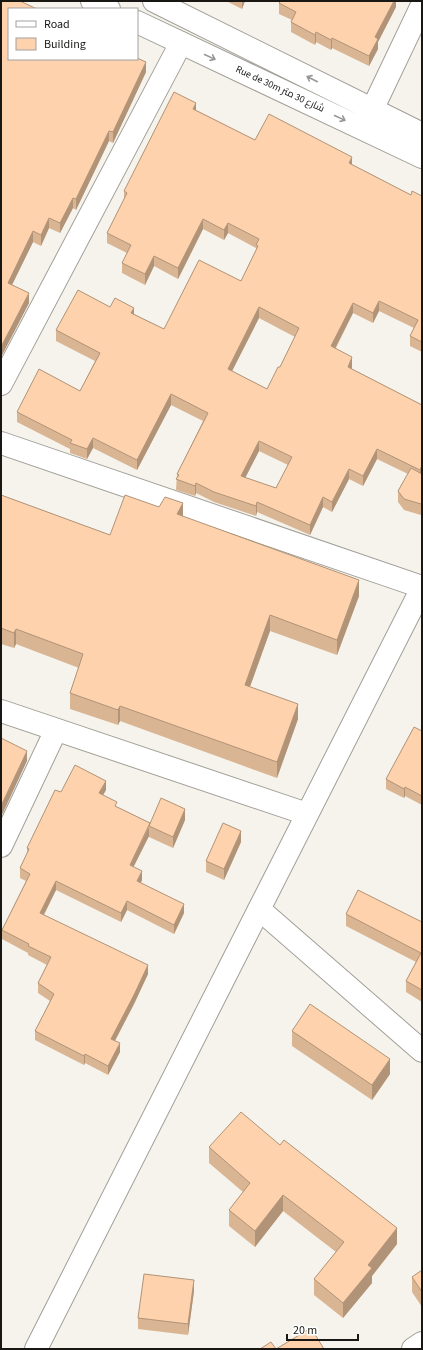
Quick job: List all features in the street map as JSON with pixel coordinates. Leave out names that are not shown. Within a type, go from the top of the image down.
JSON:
[{"type":"street","points":[[92,1],[107,8]]},
{"type":"street","points":[[154,1],[178,6],[372,110],[422,134]]},
{"type":"street","points":[[372,110],[422,5]]},
{"type":"street","name":"Rue de 30m شارع 30 متر","points":[[138,22],[422,157]]},
{"type":"street","points":[[1,384],[181,43]]},
{"type":"street","points":[[1,443],[422,587],[36,1349]]},
{"type":"street","points":[[1,711],[307,814]]},
{"type":"street","points":[[1,846],[56,730]]},
{"type":"street","points":[[259,909],[422,1051]]},
{"type":"street","points":[[413,1349],[422,1343]]},
{"type":"building","points":[[1,1],[20,1],[35,8],[8,8],[8,60],[138,60],[138,58],[146,62],[113,132],[109,131],[76,199],[73,198],[60,223],[49,218],[41,235],[33,231],[8,283],[29,293],[1,347]]},
{"type":"building","points":[[281,1],[394,1],[375,37],[378,39],[369,56],[332,38],[331,40],[316,32],[315,35],[291,22],[296,12],[279,3]]},
{"type":"building","points":[[174,92],[196,103],[193,109],[255,140],[269,114],[352,157],[349,163],[411,195],[412,191],[422,196],[422,342],[410,336],[418,320],[379,301],[373,313],[353,303],[331,346],[352,357],[348,367],[422,405],[422,465],[420,470],[377,449],[363,476],[349,469],[332,502],[323,497],[310,525],[257,502],[256,506],[214,492],[196,483],[195,486],[176,479],[179,475],[177,474],[208,413],[171,394],[137,460],[93,438],[87,449],[70,443],[72,440],[17,412],[39,369],[80,391],[100,353],[56,330],[78,290],[110,307],[115,298],[134,308],[131,313],[164,329],[199,260],[241,281],[258,246],[256,245],[259,239],[228,223],[224,230],[203,219],[178,268],[154,256],[145,274],[122,263],[131,245],[107,233],[127,193],[124,191]],"holes":[[[259,307],[299,328],[280,367],[278,367],[267,389],[228,369]],[[259,441],[292,457],[276,488],[241,476]]]},
{"type":"building","points":[[411,468],[422,474],[421,504],[404,499],[398,491]]},
{"type":"building","points":[[1,495],[110,535],[125,495],[159,507],[165,497],[183,503],[177,514],[359,580],[337,640],[270,615],[245,685],[298,704],[277,762],[120,706],[118,710],[70,693],[83,654],[16,629],[14,633],[1,628]]},
{"type":"building","points":[[414,727],[422,731],[422,796],[405,787],[404,789],[386,779]]},
{"type":"building","points":[[1,738],[27,751],[1,806]]},
{"type":"building","points":[[75,765],[106,781],[99,793],[117,802],[115,806],[150,823],[130,865],[142,871],[137,881],[184,904],[174,925],[127,901],[121,913],[56,881],[40,913],[148,965],[111,1039],[120,1043],[108,1066],[85,1054],[84,1056],[35,1031],[54,994],[38,983],[51,957],[28,946],[29,944],[2,930],[30,874],[20,868],[29,849],[27,848],[55,790],[61,792]]},
{"type":"building","points":[[161,798],[185,809],[173,837],[149,826]]},
{"type":"building","points":[[223,823],[241,831],[224,869],[206,861]]},
{"type":"building","points":[[358,890],[422,922],[422,990],[406,981],[421,953],[346,914]]},
{"type":"building","points":[[310,1004],[390,1059],[372,1085],[292,1031]]},
{"type":"building","points":[[241,1112],[280,1145],[284,1140],[397,1228],[368,1265],[372,1268],[343,1303],[314,1279],[344,1242],[283,1195],[255,1231],[229,1210],[250,1183],[209,1147]]},
{"type":"building","points":[[422,1270],[422,1292],[412,1277]]},
{"type":"building","points":[[144,1274],[194,1280],[188,1324],[138,1318]]},
{"type":"building","points":[[311,1328],[324,1349],[276,1349]]},
{"type":"building","points":[[271,1342],[276,1349],[260,1349]]}]
